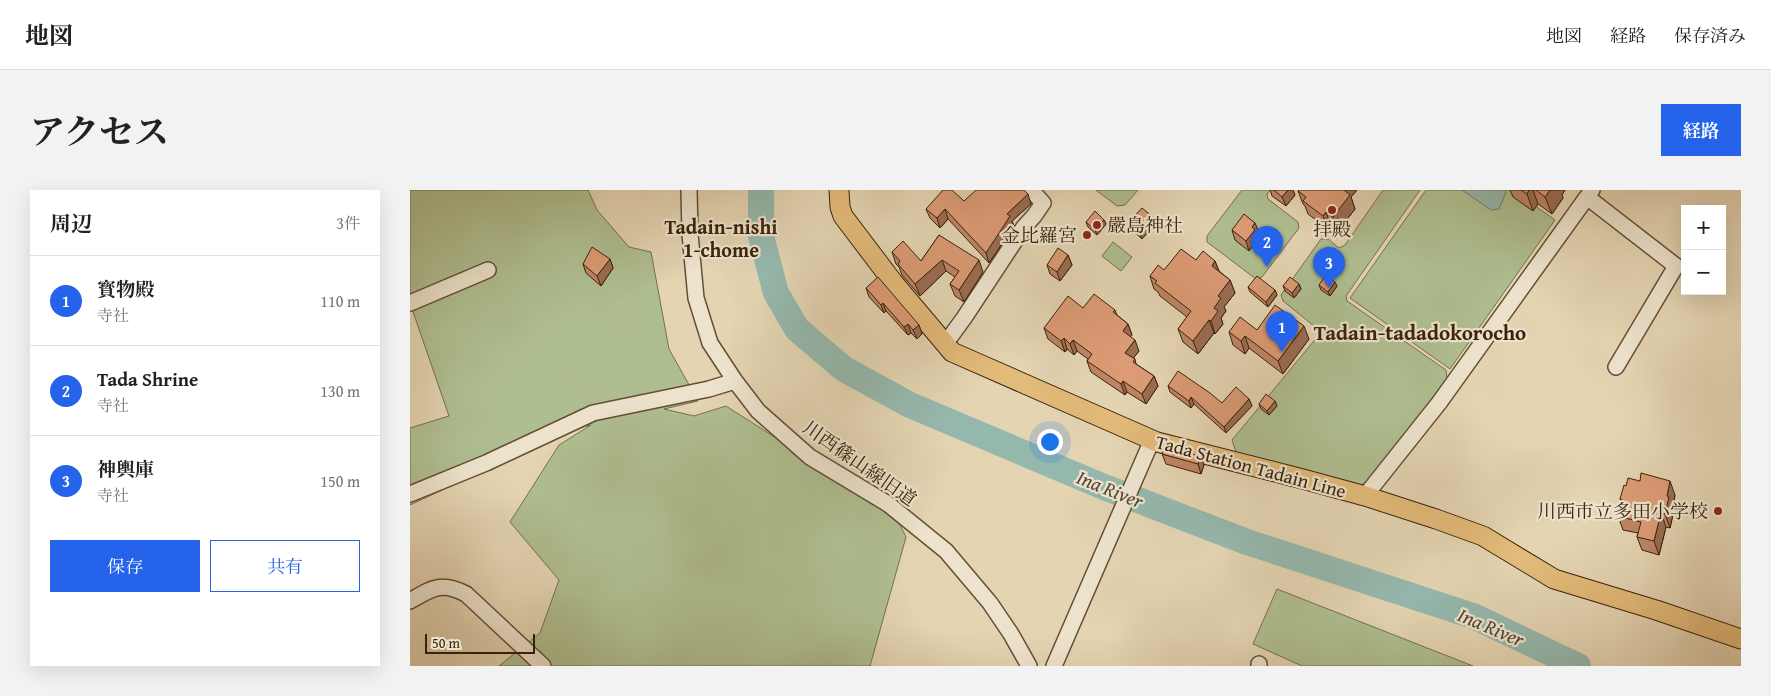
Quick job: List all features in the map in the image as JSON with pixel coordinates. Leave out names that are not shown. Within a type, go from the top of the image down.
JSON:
[{"type":"main road","name":"Tada Station Tadain Line","points":[[839,190],[840,207],[843,216],[893,282],[952,352],[1148,448],[1365,496],[1483,536],[1554,579],[1656,610],[1741,639]]},
{"type":"street","name":"川西篠山線旧道","points":[[689,190],[690,234],[696,298],[710,343],[735,381],[758,411],[810,457],[888,504],[946,551],[990,602],[1029,666]]},
{"type":"street","points":[[945,344],[1024,227],[1043,203],[1030,190]]},
{"type":"street","points":[[1365,496],[1440,403],[1589,194],[1676,266],[1616,367]]},
{"type":"street","points":[[410,304],[488,270]]},
{"type":"street","points":[[410,494],[486,463],[593,413],[709,389],[735,381]]},
{"type":"street","points":[[1054,666],[1148,448]]},
{"type":"street","points":[[410,601],[430,589],[442,586],[454,588],[466,594],[543,666]]},
{"type":"green space","points":[[410,190],[588,190],[597,210],[629,247],[651,252],[669,349],[698,401],[664,409],[694,416],[726,406],[894,513],[906,537],[870,666],[499,666],[540,633],[559,580],[510,522],[559,445],[591,425],[573,429],[410,505],[410,428],[449,416],[410,303]]},
{"type":"green space","points":[[1096,190],[1138,190],[1125,205],[1117,206]]},
{"type":"green space","points":[[1242,190],[1270,190],[1267,194],[1268,199],[1298,222],[1299,228],[1262,277],[1256,279],[1207,242],[1207,236]]},
{"type":"green space","points":[[1383,190],[1420,190],[1346,296],[1347,301],[1446,370],[1447,379],[1367,482],[1359,486],[1236,452],[1232,440],[1318,336],[1314,326],[1283,301],[1281,295],[1321,239],[1328,239],[1339,248],[1345,245]]},
{"type":"green space","points":[[1426,190],[1513,190],[1555,220],[1450,369],[1350,298]]},
{"type":"green space","points":[[1113,242],[1132,257],[1121,271],[1102,256]]},
{"type":"green space","points":[[1277,589],[1473,666],[1302,666],[1253,644]]},
{"type":"water","points":[[1462,190],[1505,190],[1506,192],[1499,209],[1491,210]]},
{"type":"building","points":[[943,190],[952,190],[964,201],[976,190],[1024,190],[1028,194],[1007,214],[1010,216],[986,253],[945,209],[937,218],[926,209]]},
{"type":"building","points":[[1274,190],[1288,190],[1282,197]]},
{"type":"building","points":[[1299,190],[1344,190],[1350,195],[1333,217],[1326,212],[1323,216],[1303,201],[1306,197]]},
{"type":"building","points":[[1521,190],[1529,190],[1527,194]]},
{"type":"building","points":[[1536,190],[1550,190],[1545,197]]},
{"type":"building","points":[[1142,208],[1154,218],[1140,234],[1128,223]]},
{"type":"building","points":[[1095,211],[1104,220],[1095,230],[1086,222]]},
{"type":"building","points":[[1244,214],[1255,223],[1252,227],[1255,230],[1246,241],[1232,230]]},
{"type":"building","points":[[939,235],[979,260],[959,290],[950,284],[959,271],[942,260],[915,284],[898,264],[900,261],[892,252],[903,241],[921,261]]},
{"type":"building","points":[[592,247],[610,259],[597,276],[583,264]]},
{"type":"building","points":[[1058,248],[1068,255],[1057,272],[1047,265]]},
{"type":"building","points":[[1181,249],[1196,260],[1203,251],[1215,261],[1212,266],[1230,280],[1218,296],[1221,298],[1214,308],[1218,311],[1193,341],[1178,329],[1191,311],[1155,283],[1157,281],[1150,276],[1158,265],[1164,270]]},
{"type":"building","points":[[1326,275],[1335,282],[1328,292],[1319,285]]},
{"type":"building","points":[[1257,276],[1275,290],[1266,302],[1248,287]]},
{"type":"building","points":[[878,277],[919,325],[913,330],[908,324],[904,327],[883,303],[881,305],[866,288]]},
{"type":"building","points":[[1290,277],[1299,284],[1292,293],[1283,286]]},
{"type":"building","points":[[1094,294],[1115,310],[1113,312],[1128,324],[1123,331],[1135,340],[1125,353],[1135,359],[1133,362],[1154,376],[1142,394],[1123,381],[1121,384],[1087,361],[1092,354],[1073,340],[1070,344],[1064,338],[1061,341],[1044,328],[1068,296],[1083,308]]},
{"type":"building","points":[[1275,305],[1304,326],[1278,361],[1245,336],[1241,341],[1229,332],[1240,317],[1257,330]]},
{"type":"building","points":[[1178,371],[1222,403],[1236,387],[1249,399],[1224,427],[1191,397],[1189,401],[1168,386]]},
{"type":"building","points":[[1266,394],[1275,401],[1267,411],[1259,404]]},
{"type":"building","points":[[1164,447],[1200,456],[1198,464],[1162,454]]},
{"type":"building","points":[[1641,473],[1670,481],[1665,514],[1661,513],[1654,541],[1637,537],[1641,522],[1618,516],[1623,500],[1620,499],[1624,485],[1626,486],[1628,478],[1640,481]]},
{"type":"waterway","name":"Ina River","points":[[761,190],[761,236],[776,293],[797,329],[844,369],[910,405],[1104,487],[1247,542],[1473,616],[1578,666]]},
{"type":"place","name":"拝殿","points":[[1332,210]]},
{"type":"place","name":"嚴島神社","points":[[1097,225]]},
{"type":"place","name":"金比羅宮","points":[[1087,235]]},
{"type":"place","name":"Tada Shrine","points":[[1267,267]]},
{"type":"place","name":"神輿庫","points":[[1329,288]]},
{"type":"place","name":"寳物殿","points":[[1282,352]]},
{"type":"place","name":"川西市立多田小学校","points":[[1718,511]]},
{"type":"district","name":"Tadain-nishi 1-chome","points":[[721,238]]},
{"type":"district","name":"Tadain-tadadokorocho","points":[[1420,333]]}]
